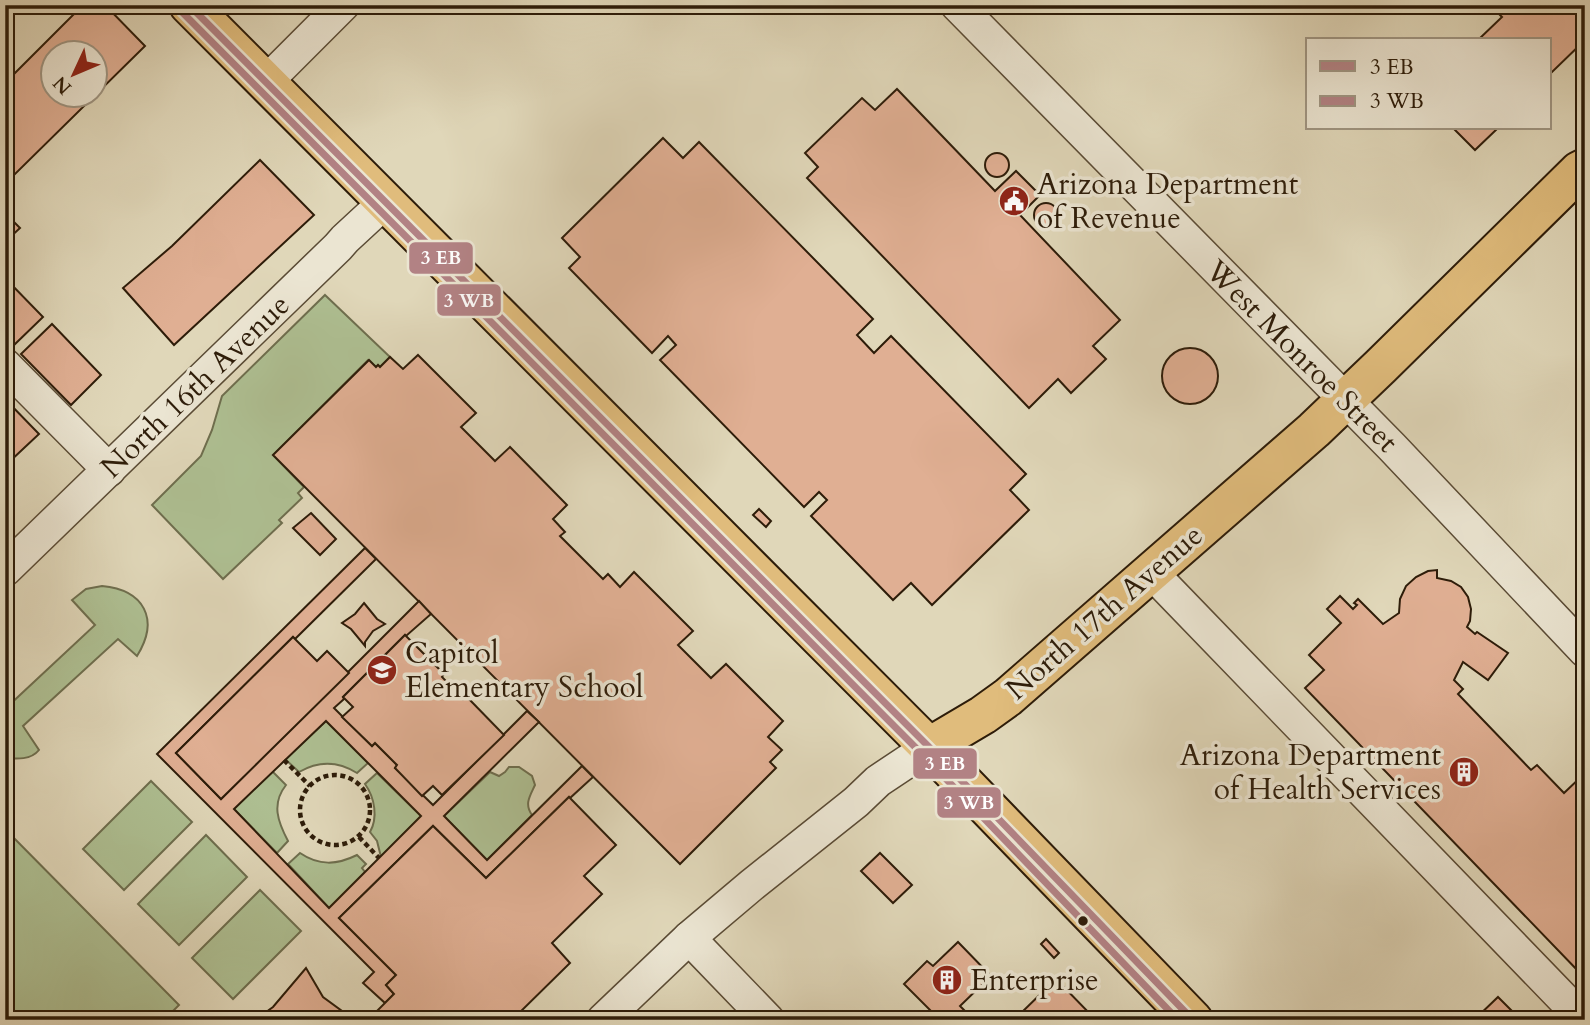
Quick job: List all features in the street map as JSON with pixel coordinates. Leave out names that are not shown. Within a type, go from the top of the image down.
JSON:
[{"type":"main road","points":[[189,5],[929,747],[1193,1020]]},
{"type":"main road","name":"North 17th Avenue","points":[[929,747],[1008,697],[1314,430],[1583,165]]},
{"type":"street","points":[[266,82],[343,5]]},
{"type":"street","name":"West Monroe Street","points":[[957,5],[1444,500],[1585,651]]},
{"type":"street","name":"North 16th Avenue","points":[[5,570],[385,202]]},
{"type":"street","points":[[5,365],[109,470]]},
{"type":"street","points":[[1151,572],[1584,1020]]},
{"type":"street","name":"North 17th Avenue","points":[[603,1020],[689,938],[753,884],[856,802],[878,781],[929,747]]},
{"type":"street","points":[[689,938],[768,1020]]},
{"type":"path","points":[[284,760],[310,786]]},
{"type":"path","points":[[330,775],[353,780],[361,787],[368,797],[370,808],[369,819],[359,837],[347,844],[335,846],[313,838],[305,829],[300,807],[303,795],[310,786],[330,775]]},
{"type":"path","points":[[359,837],[379,858]]},
{"type":"green space","points":[[325,295],[390,357],[380,367],[368,360],[273,455],[304,487],[298,493],[302,498],[279,520],[282,523],[223,579],[152,505],[201,456],[222,396]]},
{"type":"green space","points":[[102,586],[128,593],[138,600],[144,609],[147,630],[137,656],[118,639],[23,726],[39,750],[28,757],[5,758],[5,709],[95,625],[72,600],[86,589]]},
{"type":"green space","points":[[326,721],[368,763],[357,773],[343,766],[328,764],[299,772],[285,759]]},
{"type":"green space","points":[[509,767],[519,767],[532,776],[535,785],[528,804],[532,815],[487,860],[444,816],[490,772],[499,776]]},
{"type":"green space","points":[[272,771],[286,785],[277,806],[281,827],[288,841],[277,853],[234,809]]},
{"type":"green space","points":[[377,773],[421,816],[381,857],[377,841],[370,832],[374,821],[374,808],[365,784]]},
{"type":"green space","points":[[151,781],[192,822],[124,890],[83,849]]},
{"type":"green space","points":[[5,829],[179,1005],[164,1020],[5,1020]]},
{"type":"green space","points":[[206,835],[247,877],[179,945],[138,904]]},
{"type":"green space","points":[[300,853],[328,863],[357,855],[366,864],[362,868],[365,872],[329,908],[288,864]]},
{"type":"green space","points":[[260,890],[301,931],[233,999],[192,958]]},
{"type":"building","points":[[83,5],[105,5],[145,46],[108,82],[108,38],[50,38]]},
{"type":"building","points":[[1490,5],[1585,5],[1585,40],[1552,72],[1552,38],[1480,38],[1502,17]]},
{"type":"building","points":[[38,50],[38,108],[82,108],[11,178],[5,173],[5,83]]},
{"type":"building","points":[[897,89],[995,191],[1016,171],[1040,195],[1020,215],[1120,320],[1093,346],[1106,359],[1071,393],[1058,379],[1029,408],[807,178],[818,167],[805,153],[862,98],[875,110]]},
{"type":"building","points":[[1455,130],[1496,130],[1475,150]]},
{"type":"building","points":[[663,138],[683,158],[699,142],[873,319],[857,335],[874,353],[891,336],[1026,474],[1010,490],[1029,510],[932,605],[911,583],[893,600],[811,516],[827,500],[819,492],[804,507],[660,360],[676,345],[668,336],[652,353],[569,268],[580,257],[562,238]]},
{"type":"building","points":[[997,153],[1006,156],[1009,165],[1006,174],[997,177],[988,174],[985,165],[988,156]]},
{"type":"building","points":[[260,160],[314,215],[174,345],[123,288],[172,246]]},
{"type":"building","points":[[1046,203],[1055,206],[1058,215],[1055,224],[1046,227],[1037,224],[1034,215],[1037,206]]},
{"type":"building","points":[[5,213],[20,228],[5,242]]},
{"type":"building","points":[[5,278],[43,317],[13,346],[5,338]]},
{"type":"building","points":[[52,324],[101,375],[71,405],[21,354]]},
{"type":"building","points":[[1190,348],[1201,350],[1210,356],[1216,365],[1216,387],[1210,396],[1201,402],[1190,404],[1179,402],[1170,396],[1164,387],[1162,376],[1164,365],[1170,356],[1179,350]]},
{"type":"building","points":[[418,355],[476,413],[461,427],[495,461],[510,447],[567,505],[553,519],[565,532],[560,536],[603,579],[608,574],[620,587],[634,572],[693,631],[678,645],[711,678],[726,664],[783,721],[768,737],[782,750],[770,762],[776,768],[680,864],[273,455],[369,360],[376,367],[380,367],[390,357],[403,369]]},
{"type":"building","points":[[5,399],[39,434],[8,463],[5,460]]},
{"type":"building","points":[[759,509],[771,521],[766,527],[753,515]]},
{"type":"building","points":[[311,513],[336,539],[320,555],[293,528]]},
{"type":"building","points":[[365,548],[376,559],[176,753],[221,799],[419,601],[431,614],[405,635],[334,708],[372,746],[375,743],[397,765],[395,768],[433,805],[527,711],[539,722],[444,816],[487,860],[582,766],[593,777],[486,878],[433,826],[339,918],[396,975],[386,985],[394,994],[385,1003],[363,983],[374,972],[157,754]],"holes":[[[326,721],[421,816],[329,908],[234,809]]]},
{"type":"building","name":"Arizona Department of Health Services","points":[[1437,570],[1437,578],[1451,581],[1461,587],[1468,597],[1471,609],[1467,627],[1508,653],[1488,680],[1463,662],[1454,680],[1463,689],[1458,694],[1531,770],[1537,765],[1564,793],[1585,773],[1585,970],[1581,974],[1305,688],[1324,670],[1309,655],[1341,623],[1327,609],[1340,596],[1353,609],[1358,599],[1383,624],[1399,613],[1400,599],[1406,586],[1416,577]]},
{"type":"building","points":[[364,603],[377,619],[385,624],[373,631],[365,646],[351,629],[342,623]]},
{"type":"building","points":[[405,635],[444,674],[442,677],[463,699],[466,696],[504,735],[442,795],[433,786],[422,796],[375,743],[372,746],[342,717],[353,707],[343,697]]},
{"type":"building","points":[[293,637],[317,661],[327,651],[349,673],[221,799],[176,753]]},
{"type":"building","points":[[569,797],[616,845],[584,876],[602,894],[552,943],[570,963],[512,1020],[368,1020],[394,994],[386,985],[396,975],[339,918],[433,826],[486,878]]},
{"type":"building","points":[[880,853],[912,885],[893,903],[861,871]]},
{"type":"building","points":[[1046,939],[1059,953],[1054,958],[1041,944]]},
{"type":"building","name":"Enterprise","points":[[958,942],[991,976],[960,1006],[966,1012],[958,1020],[940,1020],[904,984],[927,961],[933,966]]},
{"type":"building","points":[[306,968],[323,997],[353,1019],[255,1020],[273,1007]]},
{"type":"building","points":[[1056,979],[1096,1020],[1024,1020],[1019,1015]]},
{"type":"building","points":[[1498,997],[1522,1020],[1474,1020]]},
{"type":"transit line","points":[[189,5],[929,747],[1193,1020]]},
{"type":"transit line","points":[[182,12],[922,754],[1178,1020]]},
{"type":"place","name":"Arizona Department of Revenue","points":[[1014,201]]},
{"type":"place","name":"Capitol Elementary School","points":[[382,670]]},
{"type":"place","name":"Arizona Department of Health Services","points":[[1464,772]]},
{"type":"place","name":"Enterprise","points":[[947,980]]}]
